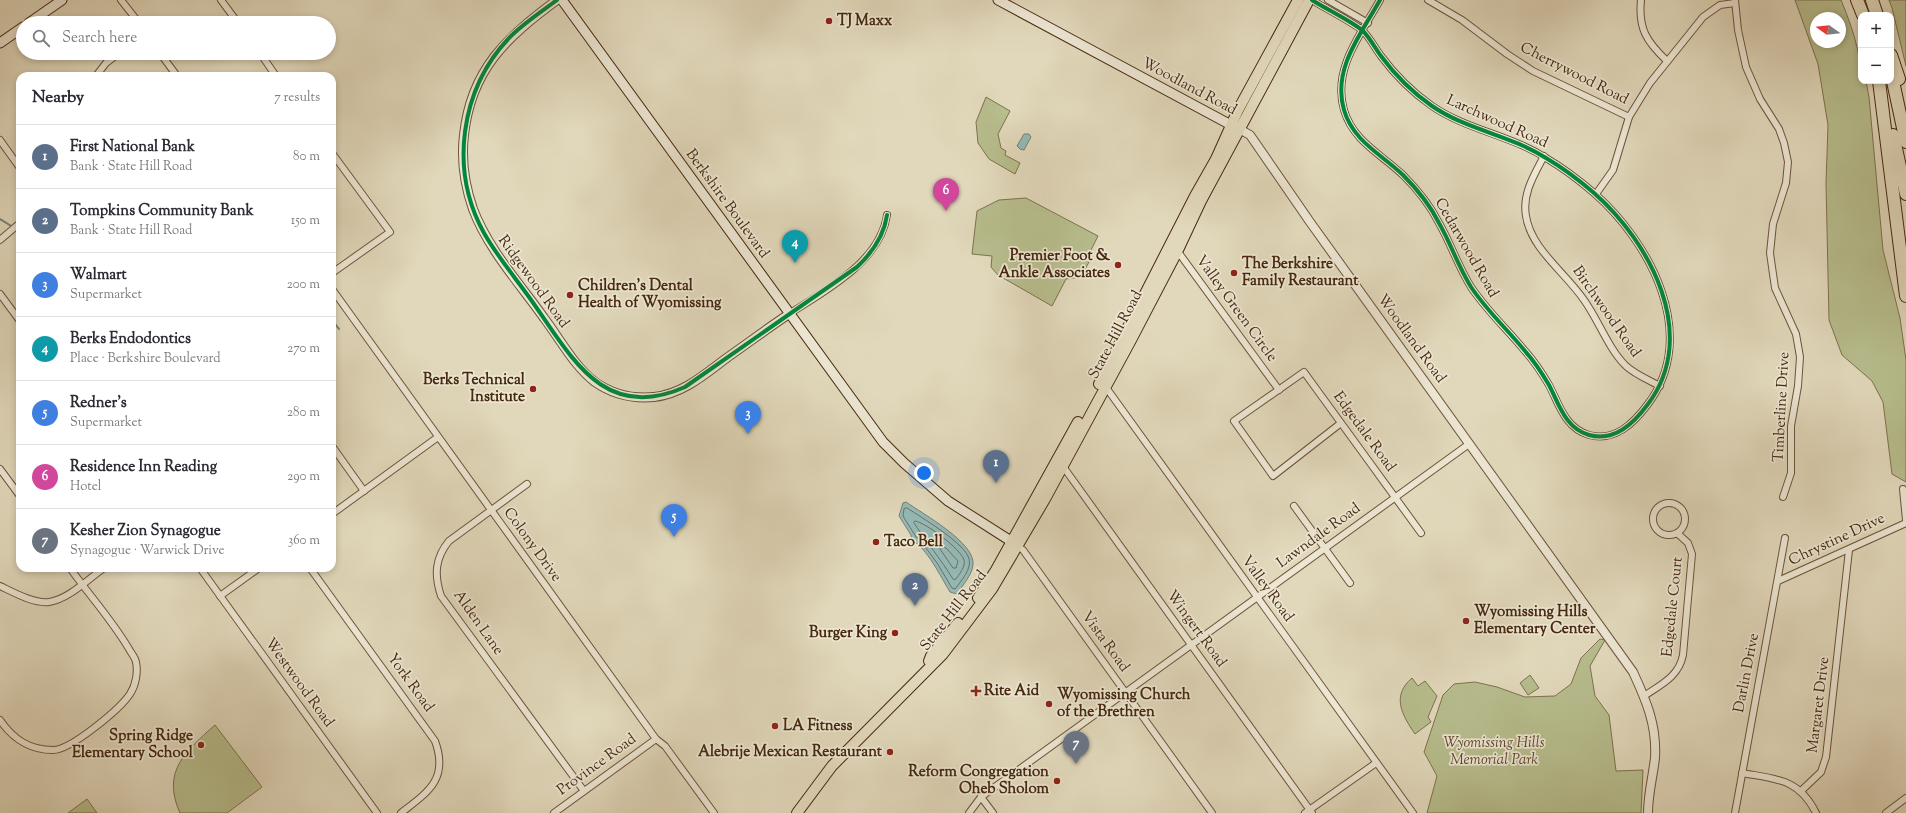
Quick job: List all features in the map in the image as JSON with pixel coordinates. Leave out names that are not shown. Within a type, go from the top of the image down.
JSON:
[{"type":"highway","points":[[1857,0],[1861,12]]},
{"type":"highway","points":[[1894,65],[1906,106]]},
{"type":"highway","points":[[1880,84],[1906,296]]},
{"type":"highway","points":[[1881,84],[1906,194]]},
{"type":"highway","points":[[1894,84],[1906,142]]},
{"type":"main road","points":[[39,16],[62,0]]},
{"type":"main road","name":"Berkshire Boulevard","points":[[562,0],[789,314],[874,429],[896,456],[948,501],[1015,543]]},
{"type":"main road","name":"Woodland Road","points":[[998,0],[1236,127]]},
{"type":"main road","name":"State Hill Road","points":[[797,813],[832,766],[926,668],[943,654],[992,590],[1015,543],[1103,384],[1174,248],[1201,201],[1298,0]]},
{"type":"main road","name":"State Hill Road","points":[[1236,127],[1311,0]]},
{"type":"main road","points":[[0,43],[16,32]]},
{"type":"main road","name":"State Hill Road","points":[[803,813],[848,757],[855,743]]},
{"type":"street","points":[[121,0],[134,16]]},
{"type":"street","points":[[221,0],[233,16]]},
{"type":"street","name":"Ridgewood Road","points":[[558,0],[513,34],[486,68],[474,94],[466,121],[463,152],[469,196],[484,233],[577,363],[595,382],[618,394],[644,398],[666,395],[686,387],[789,314]]},
{"type":"street","points":[[1311,0],[1365,27]]},
{"type":"street","points":[[1328,0],[1365,27]]},
{"type":"street","points":[[1365,27],[1380,0]]},
{"type":"street","name":"Cherrywood Road","points":[[1428,0],[1462,20],[1528,69],[1629,117]]},
{"type":"street","points":[[1641,0],[1641,23],[1645,37],[1667,61]]},
{"type":"street","points":[[1596,194],[1613,170],[1629,117],[1643,93],[1667,61],[1708,13],[1720,5],[1735,1]]},
{"type":"street","name":"Timberline Drive","points":[[1735,1],[1739,37],[1746,67],[1760,100],[1779,129],[1788,162],[1786,183],[1773,224],[1770,253],[1775,288],[1796,334],[1800,357],[1799,378],[1791,426],[1791,473],[1783,497]]},
{"type":"street","name":"Larchwood Road","points":[[1365,27],[1395,73],[1426,102],[1466,125],[1514,142],[1544,156],[1596,194],[1632,235],[1650,265],[1667,307],[1671,334],[1668,359],[1660,386]]},
{"type":"street","name":"Cedarwood Road","points":[[1365,27],[1348,56],[1342,80],[1342,99],[1349,124],[1366,145],[1399,172],[1426,202],[1438,220],[1457,262],[1472,288],[1485,307],[1534,361],[1549,385],[1563,415],[1571,424],[1582,432],[1597,436],[1610,435],[1622,431],[1640,414],[1660,386]]},
{"type":"street","points":[[99,72],[110,60]]},
{"type":"street","points":[[165,60],[174,72]]},
{"type":"street","points":[[265,60],[273,72]]},
{"type":"street","name":"Woodland Road","points":[[1236,127],[1250,135],[1310,222],[1632,672],[1644,696],[1653,724],[1655,748],[1648,813]]},
{"type":"street","points":[[0,140],[16,162]]},
{"type":"street","name":"Birchwood Road","points":[[1544,156],[1530,182],[1525,204],[1528,227],[1533,240],[1577,290],[1618,357],[1633,371],[1660,386]]},
{"type":"street","points":[[336,158],[390,232],[336,270]]},
{"type":"street","points":[[789,314],[857,267],[868,256],[883,232],[887,215]]},
{"type":"street","points":[[0,240],[16,226]]},
{"type":"street","name":"Valley Green Circle","points":[[1174,248],[1279,390]]},
{"type":"street","points":[[0,294],[16,316]]},
{"type":"street","name":"Colony Drive","points":[[336,295],[656,739],[669,751],[714,813]]},
{"type":"street","name":"Edgedale Road","points":[[1279,390],[1304,372],[1421,532]]},
{"type":"street","name":"Valley Road","points":[[1103,384],[1413,813]]},
{"type":"street","points":[[1279,390],[1234,421],[1273,476],[1341,424]]},
{"type":"street","points":[[336,511],[438,437]]},
{"type":"street","name":"Lawndale Road","points":[[969,813],[981,797],[1256,596],[1469,444]]},
{"type":"street","points":[[336,452],[364,491]]},
{"type":"street","name":"Wingert Road","points":[[1060,463],[1191,644],[1309,812]]},
{"type":"street","points":[[0,469],[16,491]]},
{"type":"street","name":"Alden Lane","points":[[527,484],[458,534],[444,548],[437,566],[438,586],[442,596],[454,614],[584,791]]},
{"type":"street","points":[[1903,489],[1906,520]]},
{"type":"street","name":"Edgedale Court","points":[[1672,504],[1681,508],[1684,512],[1684,525],[1677,533],[1665,535],[1657,529],[1654,514],[1660,506],[1672,504]]},
{"type":"street","points":[[1294,506],[1350,583]]},
{"type":"street","name":"Chrystine Drive","points":[[1778,581],[1906,523]]},
{"type":"street","name":"Edgedale Court","points":[[1644,696],[1674,676],[1682,660],[1692,554],[1688,544],[1677,533]]},
{"type":"street","name":"Darlin Drive","points":[[1735,813],[1786,538]]},
{"type":"street","name":"Vista Road","points":[[1015,543],[1024,550],[1212,813]]},
{"type":"street","name":"Margaret Drive","points":[[1802,792],[1821,772],[1826,758],[1849,550]]},
{"type":"street","points":[[0,720],[16,739],[34,748],[54,750],[74,742],[120,706],[131,693],[137,677],[136,661],[122,636],[73,572]]},
{"type":"street","points":[[0,586],[32,599],[49,602],[62,597],[98,572]]},
{"type":"street","name":"Westwood Road","points":[[203,572],[377,813]]},
{"type":"street","points":[[220,596],[253,572]]},
{"type":"street","name":"York Road","points":[[313,572],[435,741],[440,759],[436,779],[428,791],[400,813]]},
{"type":"street","name":"Province Road","points":[[554,813],[656,739]]},
{"type":"street","points":[[1309,812],[1376,763]]},
{"type":"street","points":[[1742,773],[1788,782],[1802,792],[1816,813]]},
{"type":"street","points":[[981,797],[992,813]]},
{"type":"street","points":[[1886,813],[1906,798]]},
{"type":"green space","points":[[1795,0],[1841,0],[1846,12],[1810,12],[1810,42]]},
{"type":"green space","points":[[1889,0],[1906,0],[1906,66],[1894,12]]},
{"type":"green space","points":[[1846,12],[1858,50],[1858,84],[1867,84],[1869,97],[1883,250],[1900,318],[1906,360],[1906,482],[1892,474],[1883,402],[1872,381],[1842,355],[1829,320],[1826,184],[1828,125],[1818,64],[1812,48],[1846,48]]},
{"type":"green space","points":[[986,97],[1010,111],[998,134],[1001,148],[1006,151],[1005,155],[1020,163],[1015,174],[989,159],[978,143],[976,122]]},
{"type":"green space","points":[[1026,198],[1098,236],[1089,254],[1090,260],[1081,277],[1066,279],[1052,306],[998,275],[991,267],[992,256],[972,254],[977,211],[999,200]]},
{"type":"green space","name":"Wyomissing Hills Memorial Park","points":[[1600,639],[1605,640],[1590,666],[1595,696],[1609,715],[1616,771],[1643,770],[1641,813],[1427,813],[1437,776],[1424,752],[1443,695],[1454,684],[1475,682],[1497,687],[1525,697],[1555,696],[1571,684],[1581,658]]},
{"type":"green space","points":[[1530,675],[1539,688],[1528,695],[1520,683]]},
{"type":"green space","points":[[1412,678],[1418,686],[1425,681],[1437,696],[1428,717],[1431,722],[1415,734],[1403,713],[1400,699],[1406,685]]},
{"type":"green space","points":[[215,725],[262,787],[227,813],[180,813],[175,798],[173,785],[175,774],[186,753]]},
{"type":"green space","points":[[87,799],[97,813],[68,813]]},
{"type":"water","points":[[1024,134],[1029,134],[1031,137],[1024,150],[1017,146]]},
{"type":"water","points":[[906,502],[935,521],[958,539],[972,556],[973,565],[971,573],[957,594],[950,592],[923,549],[912,541],[911,535],[899,516],[903,503]]},
{"type":"waterway","points":[[0,219],[13,227]]},
{"type":"waterway","points":[[336,325],[339,329]]},
{"type":"cycle path","points":[[557,0],[527,22],[510,37],[493,58],[480,81],[471,105],[465,131],[464,157],[466,183],[473,209],[484,233],[500,258],[574,360],[591,377],[610,390],[631,397],[656,396],[685,387],[857,267],[868,256],[876,244],[883,230],[887,215]]},
{"type":"cycle path","points":[[1312,0],[1359,27],[1363,31],[1370,40],[1392,70],[1404,83],[1425,101],[1445,114],[1532,150],[1559,166],[1594,193],[1615,213],[1633,237],[1649,263],[1662,291],[1669,320],[1669,349],[1663,377],[1648,404],[1637,418],[1623,429],[1607,436],[1589,435],[1581,432],[1568,421],[1549,385],[1535,363],[1471,287],[1443,231],[1427,204],[1395,167],[1361,139],[1348,121],[1341,95],[1345,66],[1350,52],[1357,39],[1365,26],[1380,0]]},
{"type":"place","name":"TJ Maxx","points":[[829,21]]},
{"type":"place","name":"Residence Inn Reading","points":[[946,211]]},
{"type":"place","name":"Berks Endodontics","points":[[795,263]]},
{"type":"place","name":"Premier Foot & Ankle Associates","points":[[1118,265]]},
{"type":"place","name":"The Berkshire Family Restaurant","points":[[1234,273]]},
{"type":"place","name":"Children's Dental Health of Wyomissing","points":[[570,295]]},
{"type":"place","name":"Berks Technical Institute","points":[[533,389]]},
{"type":"place","name":"Walmart","points":[[748,434]]},
{"type":"place","name":"First National Bank","points":[[996,483]]},
{"type":"place","name":"Redner's","points":[[674,537]]},
{"type":"place","name":"Taco Bell","points":[[876,542]]},
{"type":"place","name":"Tompkins Community Bank","points":[[915,606]]},
{"type":"place","name":"Wyomissing Hills Elementary Center","points":[[1466,621]]},
{"type":"place","name":"Burger King","points":[[895,633]]},
{"type":"place","name":"Rite Aid","points":[[976,691]]},
{"type":"place","name":"Wyomissing Church of the Brethren","points":[[1049,704]]},
{"type":"place","name":"LA Fitness","points":[[775,726]]},
{"type":"place","name":"Spring Ridge Elementary School","points":[[201,745]]},
{"type":"place","name":"Alebrije Mexican Restaurant","points":[[890,752]]},
{"type":"place","name":"Kesher Zion Synagogue","points":[[1076,764]]},
{"type":"place","name":"Reform Congregation Oheb Sholom","points":[[1057,781]]}]
